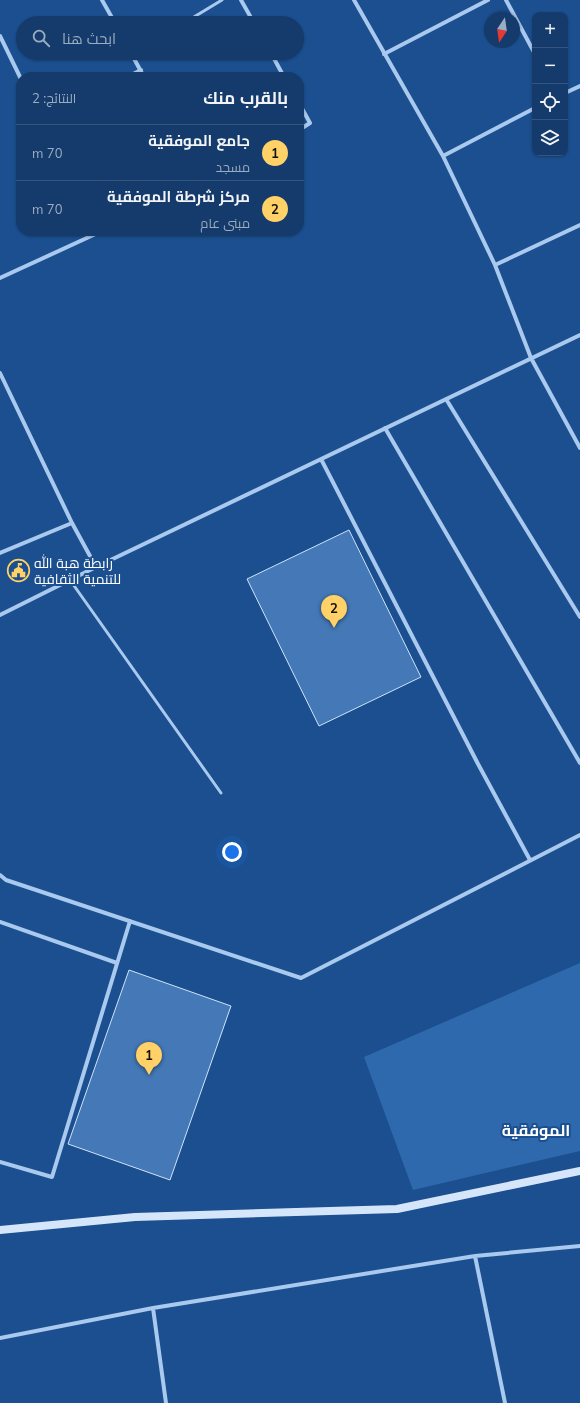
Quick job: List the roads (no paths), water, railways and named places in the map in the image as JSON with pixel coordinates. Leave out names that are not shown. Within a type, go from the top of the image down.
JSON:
[{"type":"street","points":[[102,0],[111,16]]},
{"type":"street","points":[[241,0],[250,16]]},
{"type":"street","points":[[354,0],[443,156],[495,265],[530,358],[580,448]]},
{"type":"street","points":[[384,54],[488,0]]},
{"type":"street","points":[[506,0],[532,48]]},
{"type":"street","points":[[0,36],[18,72]]},
{"type":"street","points":[[135,60],[141,70],[137,72]]},
{"type":"street","points":[[275,60],[281,72]]},
{"type":"street","points":[[568,92],[580,86]]},
{"type":"street","points":[[443,156],[532,110]]},
{"type":"street","points":[[304,112],[310,123],[304,127]]},
{"type":"street","points":[[495,265],[580,226]]},
{"type":"street","points":[[0,278],[90,236]]},
{"type":"street","points":[[0,615],[96,567],[580,335]]},
{"type":"street","points":[[0,373],[72,523],[96,567]]},
{"type":"street","points":[[446,399],[580,617]]},
{"type":"street","points":[[385,428],[580,763]]},
{"type":"street","points":[[321,459],[477,762],[530,860]]},
{"type":"street","points":[[0,553],[72,523]]},
{"type":"street","points":[[0,875],[6,880],[301,978],[580,835]]},
{"type":"street","points":[[0,1162],[52,1177],[130,921]]},
{"type":"street","points":[[0,922],[117,963]]},
{"type":"street","points":[[0,1230],[135,1217],[397,1209],[580,1171]]},
{"type":"street","points":[[0,1338],[153,1308],[475,1256],[580,1246]]},
{"type":"street","points":[[475,1256],[505,1403]]},
{"type":"street","points":[[153,1308],[166,1403]]},
{"type":"lane","points":[[196,16],[222,0]]},
{"type":"lane","points":[[70,580],[221,793]]},
{"type":"place","name":"رابطة هبة الله للتنمية الثقافية","points":[[19,571]]},
{"type":"place","name":"مركز شرطة الموفقية","points":[[334,628]]},
{"type":"place","name":"جامع الموفقية","points":[[149,1075]]},
{"type":"district","name":"الموفقية","points":[[536,1130]]}]
